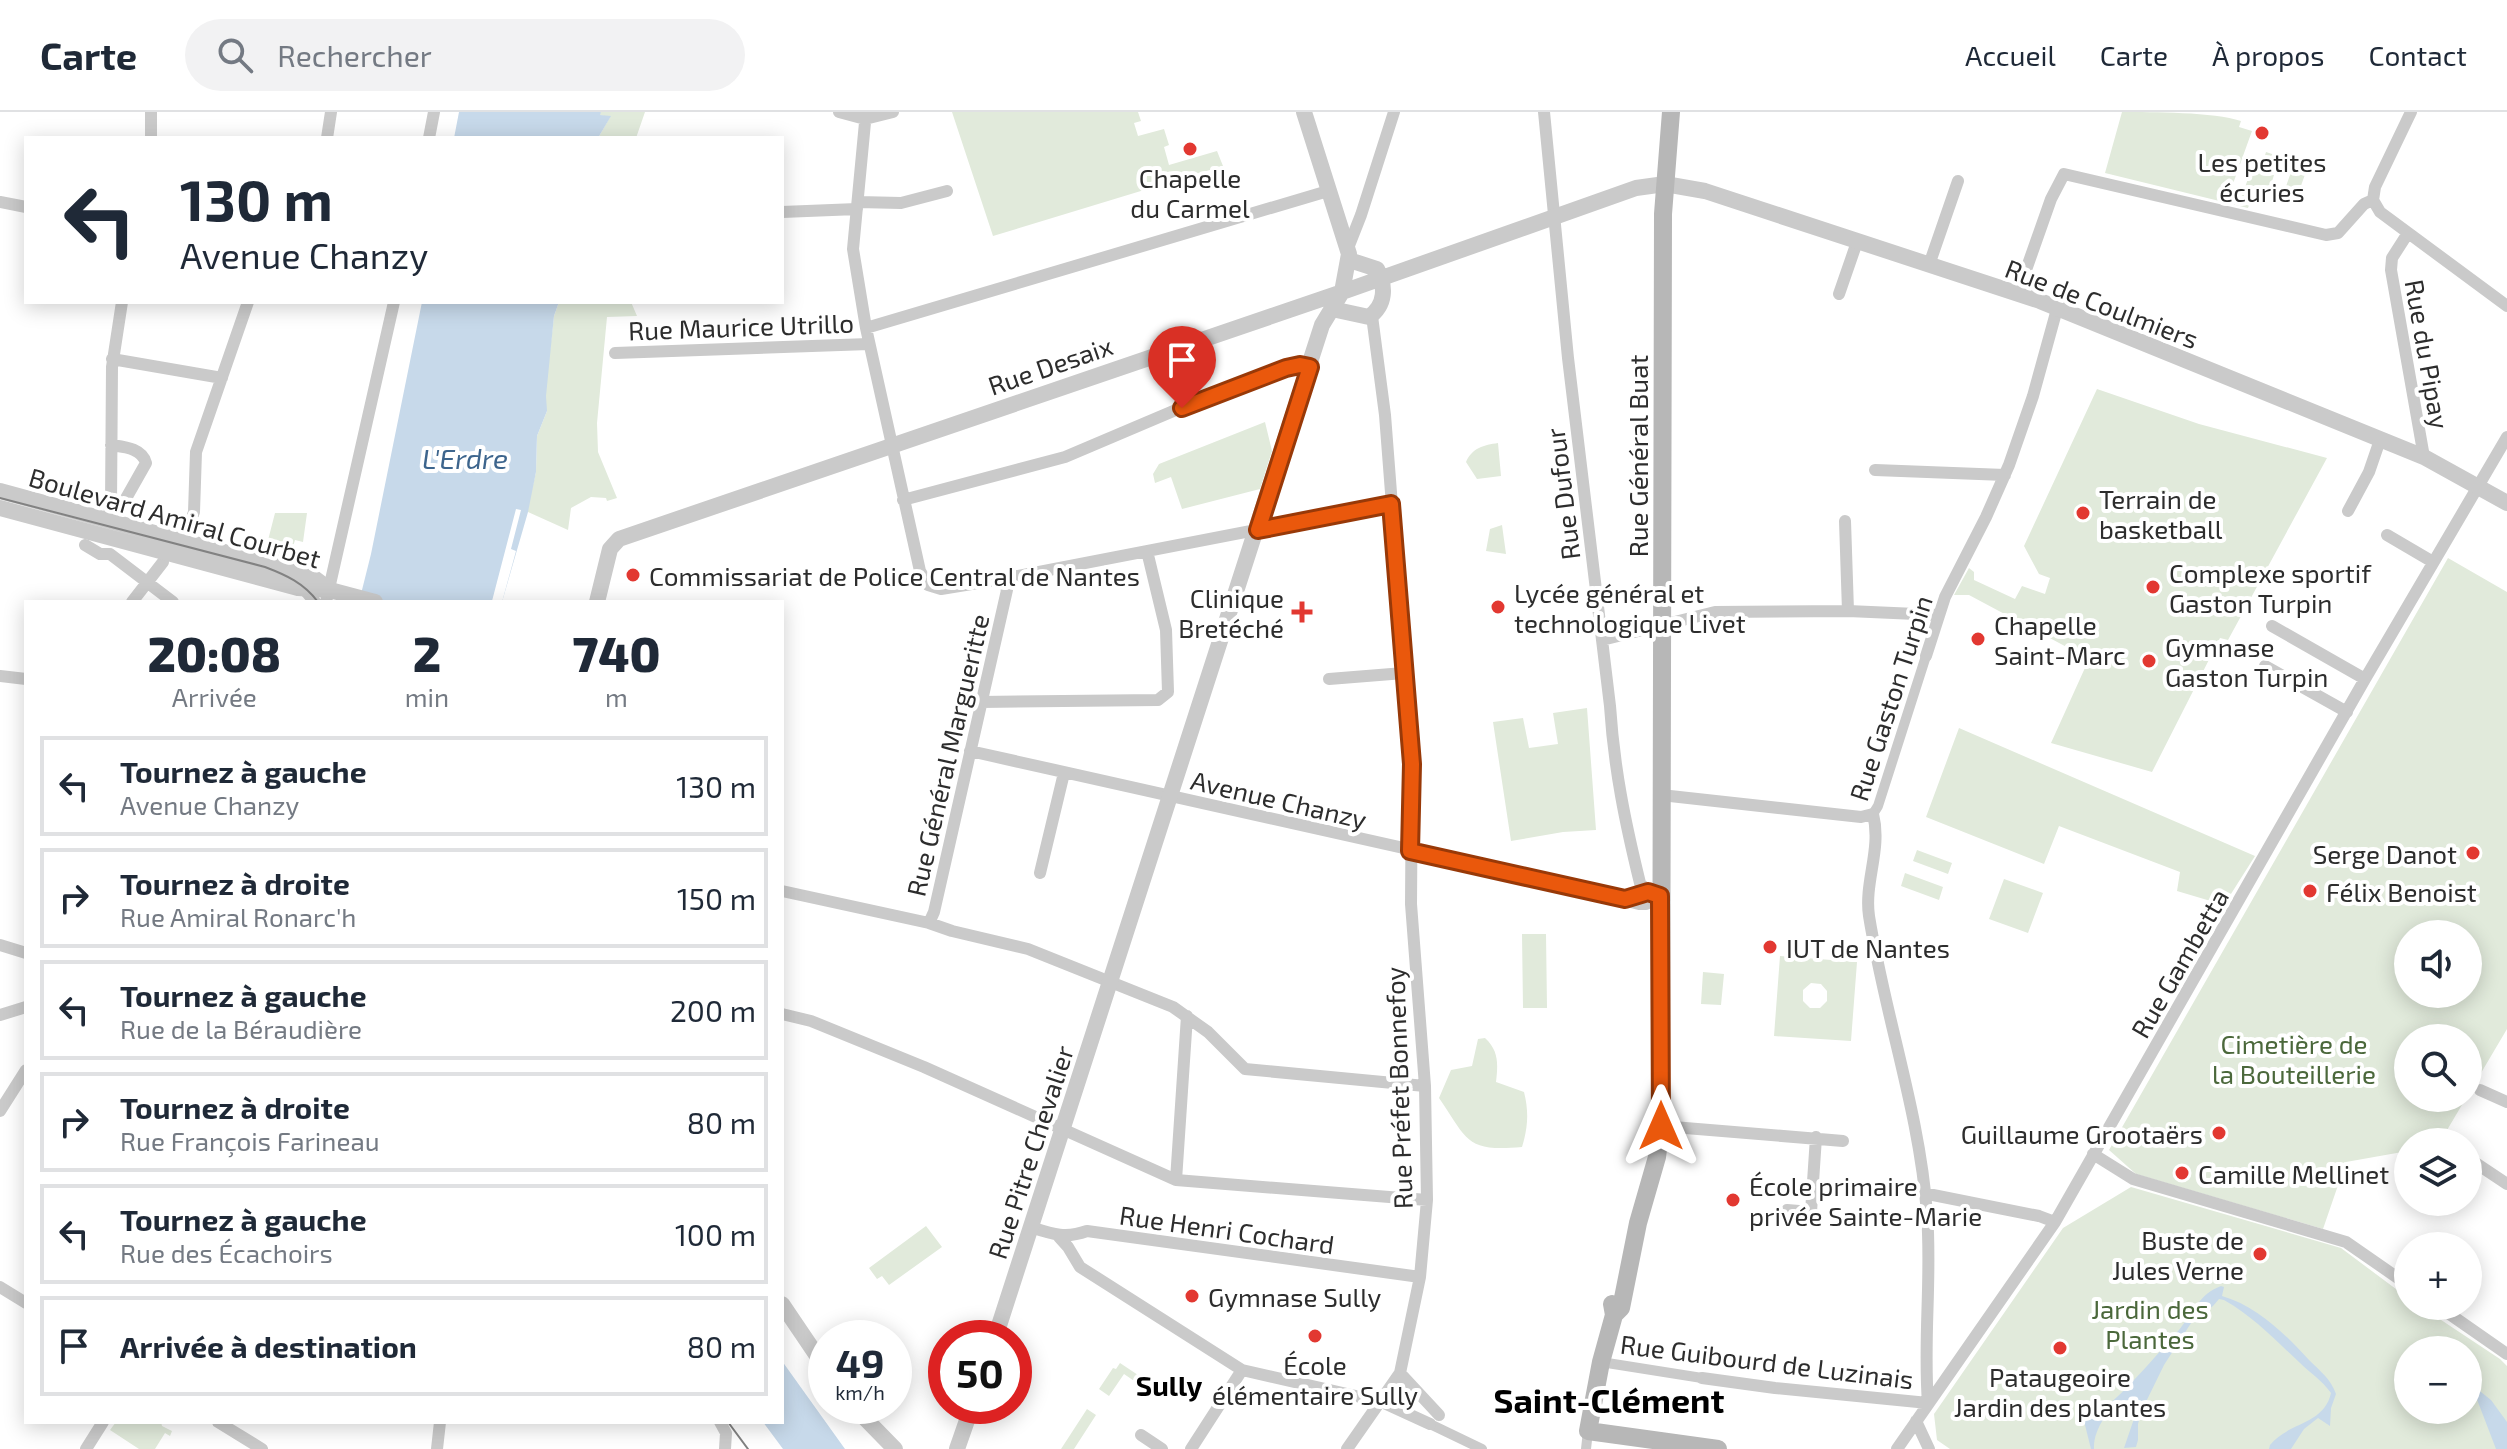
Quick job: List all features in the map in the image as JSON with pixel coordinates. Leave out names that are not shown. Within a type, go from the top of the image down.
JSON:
[{"type":"main road","name":"Rue Général Buat","points":[[1587,1440],[1601,1362],[1614,1315],[1621,1308],[1638,1223],[1657,1157],[1661,1126],[1654,894],[1661,795],[1663,214],[1671,112]]},
{"type":"main road","points":[[1587,1440],[1718,1449]]},
{"type":"street","points":[[151,112],[151,136]]},
{"type":"street","points":[[327,136],[331,112]]},
{"type":"street","points":[[429,136],[434,112]]},
{"type":"street","points":[[839,112],[865,116],[893,112]]},
{"type":"street","points":[[1304,112],[1346,247],[1373,266],[1381,278],[1384,292],[1372,316],[1363,318],[1332,309]]},
{"type":"street","points":[[1346,247],[1361,215],[1394,112]]},
{"type":"street","name":"Rue Dufour","points":[[1544,112],[1570,373],[1619,796],[1640,883],[1654,894]]},
{"type":"street","points":[[2411,112],[2377,183],[2373,200],[2380,212],[2507,306]]},
{"type":"street","name":"Rue Général Margueritte","points":[[865,116],[853,249],[869,344],[920,571],[928,585],[941,589],[1002,579],[1007,590],[929,923]]},
{"type":"street","points":[[2014,293],[2064,174],[2326,235],[2338,233],[2364,204],[2373,200]]},
{"type":"street","points":[[1929,265],[1958,181]]},
{"type":"street","name":"Rue Desaix","points":[[598,600],[612,545],[633,535],[1342,292],[1640,186],[1665,184]]},
{"type":"street","name":"Rue de Coulmiers","points":[[1665,184],[1705,191],[2040,301],[2424,457],[2507,503]]},
{"type":"street","points":[[784,212],[901,203],[947,191]]},
{"type":"street","points":[[866,328],[1328,191]]},
{"type":"street","points":[[0,202],[24,207]]},
{"type":"street","name":"Rue du Pipay","points":[[2408,233],[2392,258],[2391,270],[2424,457]]},
{"type":"street","points":[[1839,294],[1857,242]]},
{"type":"street","name":"Rue Pitre Chevalier","points":[[1001,1320],[1322,325],[1342,292],[1346,247]]},
{"type":"street","points":[[114,514],[111,504],[112,359],[122,304]]},
{"type":"street","points":[[186,534],[194,512],[196,452],[247,304]]},
{"type":"street","points":[[363,600],[334,595],[394,304]]},
{"type":"street","name":"Rue Gaston Turpin","points":[[1928,1403],[1927,1211],[1915,1134],[1869,912],[1877,829],[1873,814],[1945,597],[2005,475],[2033,396],[2057,309]]},
{"type":"street","name":"Rue Préfet Bonnefoy","points":[[1347,1449],[1400,1373],[1420,1277],[1427,1200],[1425,1086],[1411,904],[1412,764],[1385,415],[1372,316]]},
{"type":"street","name":"Rue Maurice Utrillo","points":[[615,353],[869,344]]},
{"type":"street","points":[[112,359],[222,378]]},
{"type":"street","points":[[903,500],[1065,457],[1204,398],[1286,368],[1300,365],[1310,367]]},
{"type":"street","name":"Rue Gambetta","points":[[1897,1449],[2055,1222],[2507,437]]},
{"type":"street","points":[[2348,511],[2369,472],[2380,440]]},
{"type":"street","points":[[111,445],[136,451],[145,459],[144,468],[114,514]]},
{"type":"street","points":[[1875,470],[2005,475]]},
{"type":"street","name":"Boulevard Amiral Courbet","points":[[0,491],[114,514],[314,578],[334,595]]},
{"type":"street","points":[[1002,579],[1391,504]]},
{"type":"street","name":"Boulevard Amiral Courbet","points":[[0,508],[309,596],[334,595]]},
{"type":"street","points":[[1845,521],[1848,611]]},
{"type":"street","points":[[2387,535],[2433,562]]},
{"type":"street","points":[[85,545],[100,554],[110,551],[170,600]]},
{"type":"street","points":[[981,702],[1158,700],[1165,697],[1168,692],[1166,630],[1147,551]]},
{"type":"street","points":[[134,600],[163,562]]},
{"type":"street","points":[[1602,640],[1715,612],[1848,611],[1939,615]]},
{"type":"street","points":[[2272,626],[2365,679]]},
{"type":"street","points":[[2265,666],[2347,712]]},
{"type":"street","points":[[1329,679],[1404,673]]},
{"type":"street","points":[[0,676],[24,679]]},
{"type":"street","name":"Avenue Chanzy","points":[[970,751],[1646,904],[1654,894]]},
{"type":"street","points":[[1040,873],[1064,773]]},
{"type":"street","points":[[1661,795],[1861,817],[1873,814]]},
{"type":"street","points":[[784,891],[929,923],[1028,949],[1173,1007],[1208,1032],[1245,1069],[1425,1086]]},
{"type":"street","points":[[0,945],[24,952]]},
{"type":"street","points":[[0,1015],[22,1008]]},
{"type":"street","points":[[784,1014],[811,1021],[910,1062],[1176,1180],[1427,1200]]},
{"type":"street","points":[[1176,1180],[1187,1016]]},
{"type":"street","points":[[0,1111],[24,1073]]},
{"type":"street","points":[[2482,1091],[2507,1102]]},
{"type":"street","points":[[1661,1126],[1843,1141]]},
{"type":"street","points":[[1787,1210],[1811,1212],[1816,1137]]},
{"type":"street","points":[[2093,1154],[2133,1179],[2346,1242],[2394,1275]]},
{"type":"street","points":[[2482,1167],[2507,1184]]},
{"type":"street","points":[[1923,1193],[2039,1216],[2055,1222]]},
{"type":"street","name":"Rue Henri Cochard","points":[[1030,1227],[1059,1237],[1087,1231],[1420,1277]]},
{"type":"street","points":[[1059,1237],[1080,1267],[1242,1370],[1382,1402],[1434,1420]]},
{"type":"street","points":[[0,1287],[24,1302]]},
{"type":"street","points":[[784,1307],[808,1342]]},
{"type":"street","points":[[2458,1320],[2507,1354]]},
{"type":"street","name":"Rue Guibourd de Luzinais","points":[[1601,1362],[1702,1378],[1928,1403]]},
{"type":"street","points":[[1191,1449],[1242,1370]]},
{"type":"street","points":[[1400,1373],[1434,1420],[1458,1438],[1482,1449]]},
{"type":"street","points":[[1916,1421],[1929,1449]]},
{"type":"street","points":[[86,1449],[102,1424]]},
{"type":"street","points":[[221,1424],[262,1449]]},
{"type":"street","points":[[437,1449],[440,1424]]},
{"type":"street","points":[[871,1424],[895,1449]]},
{"type":"street","points":[[957,1449],[966,1424]]},
{"type":"street","points":[[1141,1435],[1162,1449]]},
{"type":"green space","points":[[601,112],[645,112],[637,136],[599,136],[610,117],[599,115]]},
{"type":"green space","points":[[952,112],[1138,112],[1141,121],[1134,123],[1138,136],[1164,129],[1169,145],[1164,147],[1169,165],[1217,151],[1223,166],[993,236]]},
{"type":"green space","points":[[2122,112],[2199,114],[2241,121],[2239,127],[2252,131],[2230,192],[2242,196],[2252,167],[2274,175],[2268,194],[2255,189],[2248,208],[2105,173]]},
{"type":"green space","points":[[2266,152],[2308,166],[2297,197],[2284,192],[2290,175],[2262,165]]},
{"type":"green space","points":[[558,304],[632,304],[637,316],[607,317],[597,423],[598,452],[617,498],[607,501],[606,498],[591,497],[571,508],[568,530],[528,512],[536,472],[537,436],[547,411],[543,410],[554,316]]},
{"type":"green space","name":"Complexe sportif Gaston Turpin","points":[[2097,389],[2199,424],[2327,458],[2228,640],[2220,638],[2152,772],[2051,743],[2089,659],[1969,595],[1954,595],[1969,568],[1974,572],[1974,580],[2015,599],[2022,586],[2045,594],[2050,578],[2039,574],[2024,546]]},
{"type":"green space","points":[[1265,422],[1272,451],[1260,489],[1182,509],[1171,477],[1155,483],[1153,474],[1159,464]]},
{"type":"green space","points":[[1498,443],[1501,476],[1477,479],[1466,462],[1479,448]]},
{"type":"green space","points":[[275,513],[307,513],[303,542],[295,540],[289,560],[269,553],[266,548]]},
{"type":"green space","points":[[1502,525],[1506,554],[1486,551],[1490,529]]},
{"type":"green space","name":"Cimetière de la Bouteillerie","points":[[2448,558],[2507,592],[2507,1029],[2482,1071],[2482,1024],[2394,1024],[2394,1112],[2458,1112],[2448,1128],[2394,1128],[2394,1153],[2346,1162],[2323,1229],[2136,1174],[2109,1150]]},
{"type":"green space","points":[[1587,708],[1596,830],[1511,841],[1493,722],[1523,718],[1529,748],[1558,744],[1553,713]]},
{"type":"green space","points":[[1959,728],[2255,856],[2224,905],[2177,891],[2180,872],[2059,826],[2044,864],[1926,817]]},
{"type":"green space","points":[[1917,850],[1952,863],[1948,874],[1913,861]]},
{"type":"green space","points":[[1905,873],[1943,887],[1939,900],[1901,886]]},
{"type":"green space","points":[[2004,879],[2043,893],[2028,933],[1989,919]]},
{"type":"green space","points":[[1522,934],[1546,934],[1547,1008],[1523,1008]]},
{"type":"green space","points":[[1780,956],[1857,962],[1851,1041],[1774,1036]],"holes":[[[1811,983],[1821,984],[1827,991],[1827,1001],[1820,1008],[1810,1008],[1803,1001],[1803,990]]]},
{"type":"green space","points":[[1703,972],[1724,974],[1721,1005],[1701,1004]]},
{"type":"green space","points":[[1485,1038],[1496,1058],[1496,1082],[1524,1092],[1527,1120],[1522,1147],[1478,1145],[1463,1133],[1439,1098],[1451,1070],[1472,1066],[1478,1039]]},
{"type":"green space","name":"Jardin des Plantes","points":[[2131,1187],[2341,1248],[2394,1288],[2394,1320],[2441,1320],[2465,1336],[2394,1336],[2394,1424],[2482,1424],[2482,1347],[2507,1366],[2507,1449],[1950,1449],[1937,1440],[1934,1414],[2063,1228]]},
{"type":"green space","points":[[926,1226],[942,1247],[889,1285],[882,1276],[877,1279],[869,1268]]},
{"type":"green space","points":[[1120,1363],[1150,1383],[1146,1389],[1124,1374],[1109,1396],[1099,1389]]},
{"type":"green space","points":[[1087,1409],[1096,1415],[1074,1449],[1061,1449]]},
{"type":"green space","points":[[114,1424],[162,1424],[172,1431],[170,1436],[165,1433],[155,1449],[139,1449],[110,1430]]},
{"type":"water","points":[[459,112],[601,112],[600,115],[611,116],[599,136],[454,136]]},
{"type":"water","name":"L'Erdre","points":[[422,304],[558,304],[554,316],[547,411],[537,436],[536,472],[503,600],[360,600]]},
{"type":"water","points":[[2224,1287],[2222,1296],[2270,1322],[2328,1380],[2336,1394],[2330,1426],[2318,1418],[2304,1429],[2291,1449],[2269,1449],[2278,1437],[2321,1411],[2331,1393],[2254,1321],[2219,1299],[2193,1320],[2164,1365],[2142,1410],[2136,1447],[2124,1448],[2137,1410],[2135,1404],[2128,1400],[2115,1407],[2104,1419],[2096,1434],[2094,1449],[2091,1449],[2084,1421],[2120,1394],[2179,1330],[2202,1299]]},
{"type":"water","points":[[784,1364],[808,1397],[808,1424],[827,1424],[845,1449],[783,1449],[764,1424],[784,1424]]},
{"type":"water","points":[[2482,1393],[2507,1422],[2507,1449],[2496,1449],[2482,1412]]},
{"type":"pier","points":[[516,509],[521,510],[511,549],[516,551],[503,600],[492,600]]},
{"type":"tram line","points":[[0,498],[265,567],[294,580],[316,600]]},
{"type":"tram line","points":[[729,1424],[748,1449]]},
{"type":"place","name":"Les petites écuries","points":[[2262,133]]},
{"type":"place","name":"Chapelle du Carmel","points":[[1190,149]]},
{"type":"place","name":"Terrain de basketball","points":[[2083,513]]},
{"type":"place","name":"Commissariat de Police Central de Nantes","points":[[633,575]]},
{"type":"place","name":"Complexe sportif Gaston Turpin","points":[[2153,587]]},
{"type":"place","name":"Lycée général et technologique Livet","points":[[1498,607]]},
{"type":"place","name":"Clinique Bretéché","points":[[1302,612]]},
{"type":"place","name":"Chapelle Saint-Marc","points":[[1978,639]]},
{"type":"place","name":"Gymnase Gaston Turpin","points":[[2149,661]]},
{"type":"place","name":"Serge Danot","points":[[2473,853]]},
{"type":"place","name":"Félix Benoist","points":[[2310,891]]},
{"type":"place","name":"IUT de Nantes","points":[[1770,947]]},
{"type":"place","name":"Guillaume Grootaërs","points":[[2219,1133]]},
{"type":"place","name":"Camille Mellinet","points":[[2182,1173]]},
{"type":"place","name":"École primaire privée Sainte-Marie","points":[[1733,1200]]},
{"type":"place","name":"Buste de Jules Verne","points":[[2260,1254]]},
{"type":"place","name":"Gymnase Sully","points":[[1192,1296]]},
{"type":"place","name":"École élémentaire Sully","points":[[1315,1336]]},
{"type":"place","name":"Pataugeoire Jardin des plantes","points":[[2060,1348]]},
{"type":"district","name":"Sully","points":[[1169,1385]]},
{"type":"district","name":"Saint-Clément","points":[[1609,1399]]},
{"type":"route","points":[[1182,408],[1286,368],[1300,365],[1310,367],[1258,530],[1391,504],[1412,764],[1410,851],[1625,899],[1648,892],[1660,896],[1661,1126]]}]
